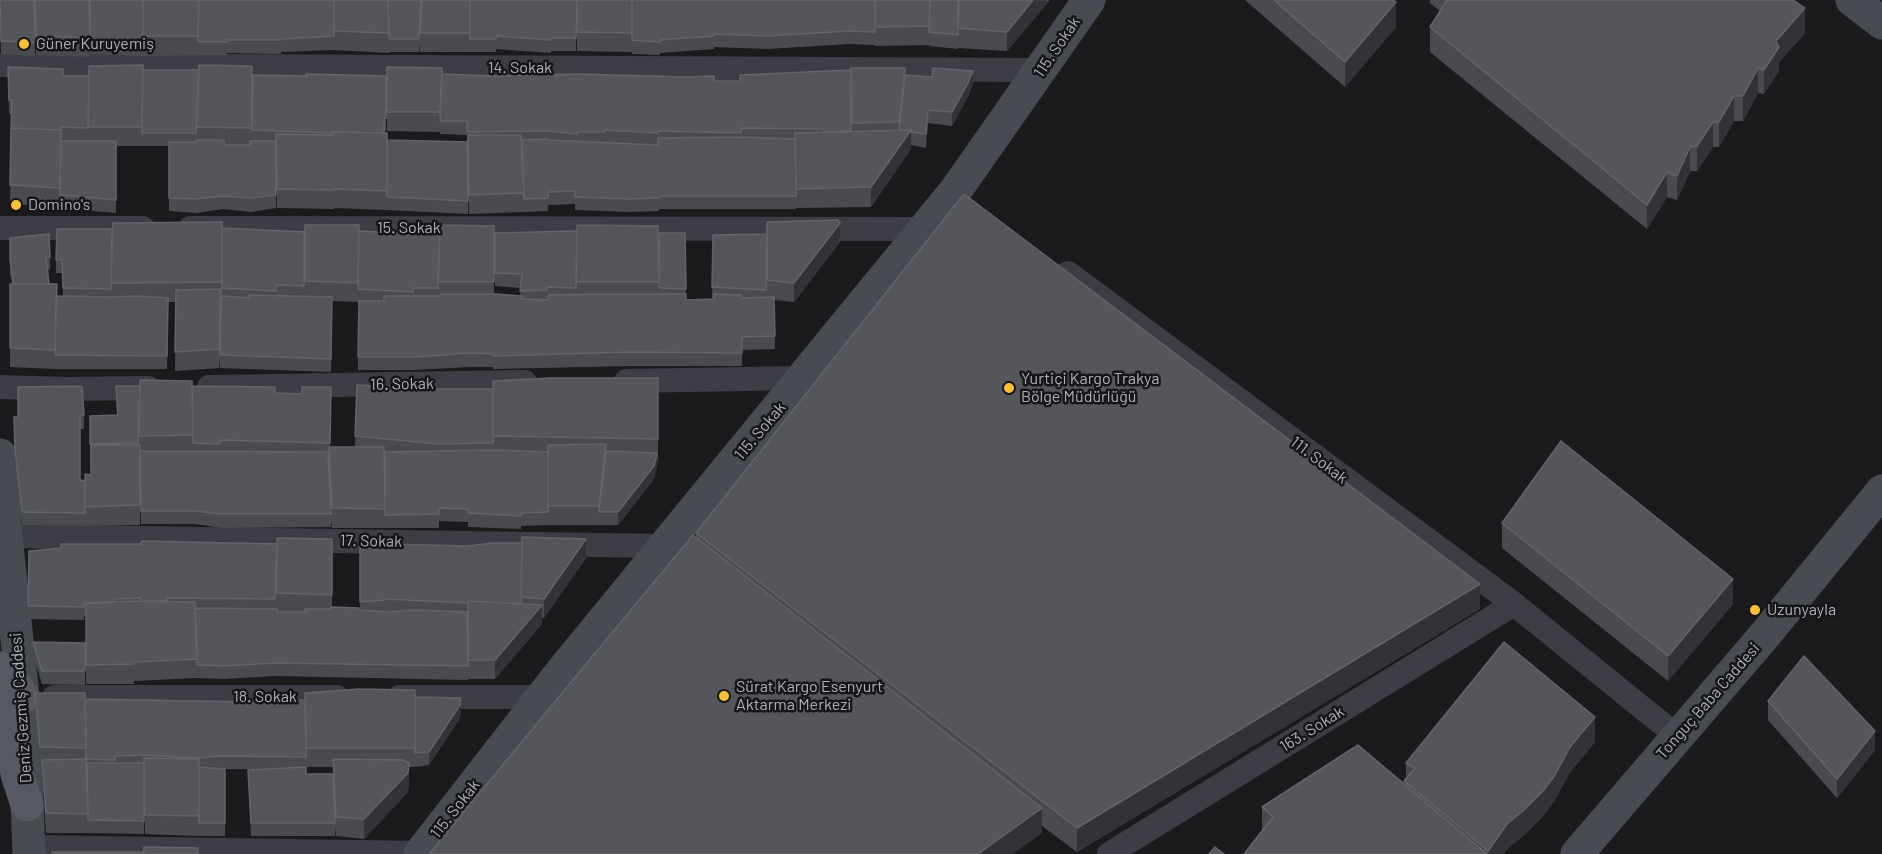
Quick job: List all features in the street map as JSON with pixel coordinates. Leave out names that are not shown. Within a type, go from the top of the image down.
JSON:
[{"type":"main road","points":[[0,668],[10,677],[12,702],[10,734],[17,774],[27,805]]},
{"type":"street","name":"115. Sokak","points":[[420,854],[563,670],[926,229],[966,197],[1041,70],[1089,0]]},
{"type":"street","points":[[1852,0],[1882,23]]},
{"type":"street","name":"14. Sokak","points":[[0,65],[1041,70]]},
{"type":"street","name":"15. Sokak","points":[[0,228],[926,229]]},
{"type":"street","name":"111. Sokak","points":[[1052,262],[1514,604],[1677,736]]},
{"type":"street","points":[[601,381],[803,378]]},
{"type":"street","name":"16. Sokak","points":[[0,387],[179,388],[541,382]]},
{"type":"street","name":"Deniz Gezmiş Caddesi","points":[[0,455],[6,536],[12,702]]},
{"type":"street","name":"Tonguç Baba Caddesi","points":[[1576,854],[1764,636],[1882,491]]},
{"type":"street","name":"17. Sokak","points":[[6,536],[664,546]]},
{"type":"street","name":"163. Sokak","points":[[1110,854],[1514,604]]},
{"type":"street","name":"18. Sokak","points":[[12,702],[543,697]]},
{"type":"street","name":"Deniz Gezmiş Caddesi","points":[[27,805],[29,851]]},
{"type":"street","points":[[29,851],[420,854]]},
{"type":"building","points":[[0,0],[34,0],[35,43],[1,41]]},
{"type":"building","points":[[35,0],[89,0],[90,38],[36,36]]},
{"type":"building","points":[[90,0],[143,0],[143,43],[90,40]]},
{"type":"building","points":[[143,0],[199,0],[198,36],[143,36]]},
{"type":"building","points":[[199,0],[334,0],[334,36],[198,42]]},
{"type":"building","points":[[334,0],[388,0],[389,33],[334,31]]},
{"type":"building","points":[[388,0],[421,0],[419,39],[389,39]]},
{"type":"building","points":[[422,0],[470,0],[470,33],[420,33]]},
{"type":"building","points":[[470,0],[577,0],[576,38],[551,38],[551,40],[496,36],[496,39],[470,39]]},
{"type":"building","points":[[577,0],[632,0],[632,33],[577,32]]},
{"type":"building","points":[[632,0],[875,0],[875,32],[849,31],[767,36],[714,34],[714,36],[660,40],[660,42],[632,40]]},
{"type":"building","points":[[875,0],[930,0],[929,26],[875,27]]},
{"type":"building","points":[[930,0],[958,0],[958,35],[929,32]]},
{"type":"building","points":[[959,0],[1033,0],[1007,32],[958,28]]},
{"type":"building","points":[[1274,0],[1393,0],[1396,2],[1345,62]]},
{"type":"building","points":[[1447,0],[1793,0],[1805,8],[1776,41],[1779,47],[1764,70],[1758,68],[1743,96],[1734,96],[1719,122],[1713,122],[1697,146],[1690,147],[1677,176],[1667,172],[1647,205],[1430,27]]},
{"type":"building","points":[[143,65],[142,127],[88,127],[89,66]]},
{"type":"building","points":[[199,65],[252,66],[252,128],[196,127]]},
{"type":"building","points":[[8,67],[63,69],[63,76],[89,76],[88,128],[61,127],[61,130],[11,128],[12,100],[9,100]]},
{"type":"building","points":[[387,67],[442,68],[440,112],[387,112]]},
{"type":"building","points":[[851,68],[905,68],[899,122],[852,123]]},
{"type":"building","points":[[933,68],[973,71],[952,112],[928,110],[926,134],[899,130],[905,75],[932,77]]},
{"type":"building","points":[[143,70],[199,70],[196,133],[142,133]]},
{"type":"building","points":[[851,70],[851,131],[741,128],[741,133],[658,131],[658,133],[605,130],[605,132],[577,132],[577,134],[549,131],[467,132],[467,121],[440,121],[442,74],[714,76],[714,81],[740,81],[740,75]]},
{"type":"building","points":[[306,74],[386,76],[384,133],[252,130],[253,75],[306,76]]},
{"type":"building","points":[[11,128],[61,130],[60,188],[10,185]]},
{"type":"building","points":[[911,130],[871,187],[796,189],[795,133]]},
{"type":"building","points":[[332,132],[387,133],[387,191],[277,189],[276,134],[332,135]]},
{"type":"building","points":[[468,135],[521,135],[524,193],[469,195]]},
{"type":"building","points":[[658,138],[795,139],[796,196],[659,196],[659,198],[630,199],[575,197],[575,191],[548,192],[548,198],[524,199],[522,140],[548,139],[658,145]]},
{"type":"building","points":[[196,140],[224,140],[224,145],[250,145],[250,141],[276,141],[276,195],[251,198],[223,196],[196,199],[169,198],[169,142],[196,142]]},
{"type":"building","points":[[387,140],[467,142],[468,201],[387,197]]},
{"type":"building","points":[[61,141],[116,141],[116,200],[60,195]]},
{"type":"building","name":"Yurtiçi Kargo Trakya Bölge Müdürlüğü","points":[[964,194],[1480,584],[1077,828],[696,533]]},
{"type":"building","points":[[838,220],[840,223],[794,283],[767,280],[767,222]]},
{"type":"building","points":[[222,222],[222,282],[111,283],[113,223]]},
{"type":"building","points":[[305,225],[359,225],[358,283],[305,281]]},
{"type":"building","points":[[440,225],[494,226],[494,282],[438,282]]},
{"type":"building","points":[[577,225],[658,226],[659,282],[576,282]]},
{"type":"building","points":[[222,228],[304,232],[304,286],[276,285],[276,291],[222,288]]},
{"type":"building","points":[[57,229],[112,229],[111,289],[63,288],[62,259],[56,260]]},
{"type":"building","points":[[359,231],[412,234],[412,232],[440,231],[438,288],[413,288],[413,292],[358,289]]},
{"type":"building","points":[[577,231],[576,288],[547,287],[547,290],[520,291],[522,274],[495,273],[495,233]]},
{"type":"building","points":[[659,233],[685,233],[686,289],[659,288]]},
{"type":"building","points":[[49,234],[50,257],[46,257],[49,284],[14,284],[10,260],[10,238]]},
{"type":"building","points":[[767,234],[766,290],[712,287],[713,235]]},
{"type":"building","points":[[10,284],[57,284],[55,350],[10,348]]},
{"type":"building","points":[[221,289],[219,349],[175,352],[176,290]]},
{"type":"building","points":[[441,294],[495,294],[522,296],[522,299],[548,300],[548,295],[603,294],[686,294],[686,300],[714,299],[714,294],[741,295],[741,298],[774,297],[775,336],[742,337],[742,353],[631,352],[493,356],[493,354],[469,353],[414,357],[358,357],[359,301],[384,301],[384,296],[441,296]]},
{"type":"building","points":[[249,295],[332,297],[331,359],[220,355],[221,296],[249,298]]},
{"type":"building","points":[[56,296],[168,298],[167,356],[55,355]]},
{"type":"building","points":[[550,378],[658,378],[658,439],[493,436],[493,381]]},
{"type":"building","points":[[140,380],[192,381],[193,435],[139,436]]},
{"type":"building","points":[[357,385],[493,389],[493,443],[439,444],[355,436]]},
{"type":"building","points":[[82,386],[84,415],[80,416],[80,480],[85,481],[85,513],[22,512],[15,449],[14,417],[18,417],[18,387]]},
{"type":"building","points":[[116,386],[140,386],[138,443],[90,444],[90,416],[118,415]]},
{"type":"building","points":[[192,386],[275,387],[275,393],[302,394],[302,387],[331,387],[330,443],[220,440],[220,444],[193,443]]},
{"type":"building","points":[[1561,441],[1733,579],[1668,656],[1502,523]]},
{"type":"building","points":[[606,444],[599,506],[548,506],[548,445]]},
{"type":"building","points":[[91,445],[140,445],[140,505],[85,507],[85,474],[91,475]]},
{"type":"building","points":[[329,447],[384,447],[385,509],[332,508]]},
{"type":"building","points":[[495,450],[548,452],[548,512],[521,513],[521,516],[468,513],[468,509],[439,508],[439,514],[385,515],[385,452]]},
{"type":"building","points":[[140,451],[328,452],[331,514],[141,511]]},
{"type":"building","points":[[606,451],[657,453],[654,466],[618,512],[599,512]]},
{"type":"building","name":"Sürat Kargo Esenyurt Aktarma Merkezi","points":[[693,535],[1042,808],[978,854],[429,854]]},
{"type":"building","points":[[522,537],[586,539],[544,599],[521,597]]},
{"type":"building","points":[[277,538],[332,539],[332,595],[276,593]]},
{"type":"building","points":[[142,541],[277,544],[275,599],[167,598],[167,601],[140,601],[140,598],[84,603],[84,607],[28,606],[29,551],[61,548],[61,544],[141,544]]},
{"type":"building","points":[[522,543],[521,604],[385,599],[360,602],[360,546],[386,544],[467,546]]},
{"type":"building","points":[[132,601],[195,602],[197,659],[86,665],[86,604]]},
{"type":"building","points":[[468,601],[542,605],[495,660],[468,660]]},
{"type":"building","points":[[331,607],[387,612],[413,610],[467,612],[468,666],[277,663],[197,665],[195,608],[277,609],[277,612],[305,612],[305,609],[331,609]]},
{"type":"building","points":[[33,642],[85,643],[85,671],[42,671]]},
{"type":"building","points":[[1504,642],[1595,717],[1570,747],[1544,790],[1507,824],[1488,851],[1404,781],[1415,768],[1406,763]]},
{"type":"building","points":[[1804,656],[1875,731],[1837,779],[1768,701]]},
{"type":"building","points":[[360,689],[415,690],[415,748],[306,748],[305,693]]},
{"type":"building","points":[[35,693],[85,693],[86,748],[40,747]]},
{"type":"building","points":[[415,697],[461,698],[460,705],[429,752],[415,753]]},
{"type":"building","points":[[85,699],[251,702],[305,700],[306,757],[196,758],[143,755],[115,756],[115,760],[86,759]]},
{"type":"building","points":[[1358,745],[1487,854],[1244,854],[1273,817],[1262,807]]},
{"type":"building","points":[[144,758],[199,759],[199,816],[145,815]]},
{"type":"building","points":[[86,759],[88,814],[46,813],[42,760]]},
{"type":"building","points":[[333,759],[403,760],[409,763],[408,773],[364,819],[336,817]]},
{"type":"building","points":[[87,763],[144,763],[144,821],[88,820]]},
{"type":"building","points":[[199,767],[225,769],[225,823],[199,823]]},
{"type":"building","points":[[306,767],[306,774],[333,774],[335,823],[251,823],[248,770]]},
{"type":"building","points":[[144,847],[198,848],[198,854],[144,854]]},
{"type":"building","points":[[1215,847],[1224,854],[1209,854]]},
{"type":"building","points":[[52,852],[144,852],[144,854],[52,854]]},
{"type":"place","name":"Güner Kuruyemiş","points":[[24,44]]},
{"type":"place","name":"Domino's","points":[[16,205]]},
{"type":"place","name":"Yurtiçi Kargo Trakya Bölge Müdürlüğü","points":[[1009,388]]},
{"type":"place","name":"Uzunyayla","points":[[1755,610]]},
{"type":"place","name":"Sürat Kargo Esenyurt Aktarma Merkezi","points":[[724,696]]}]
